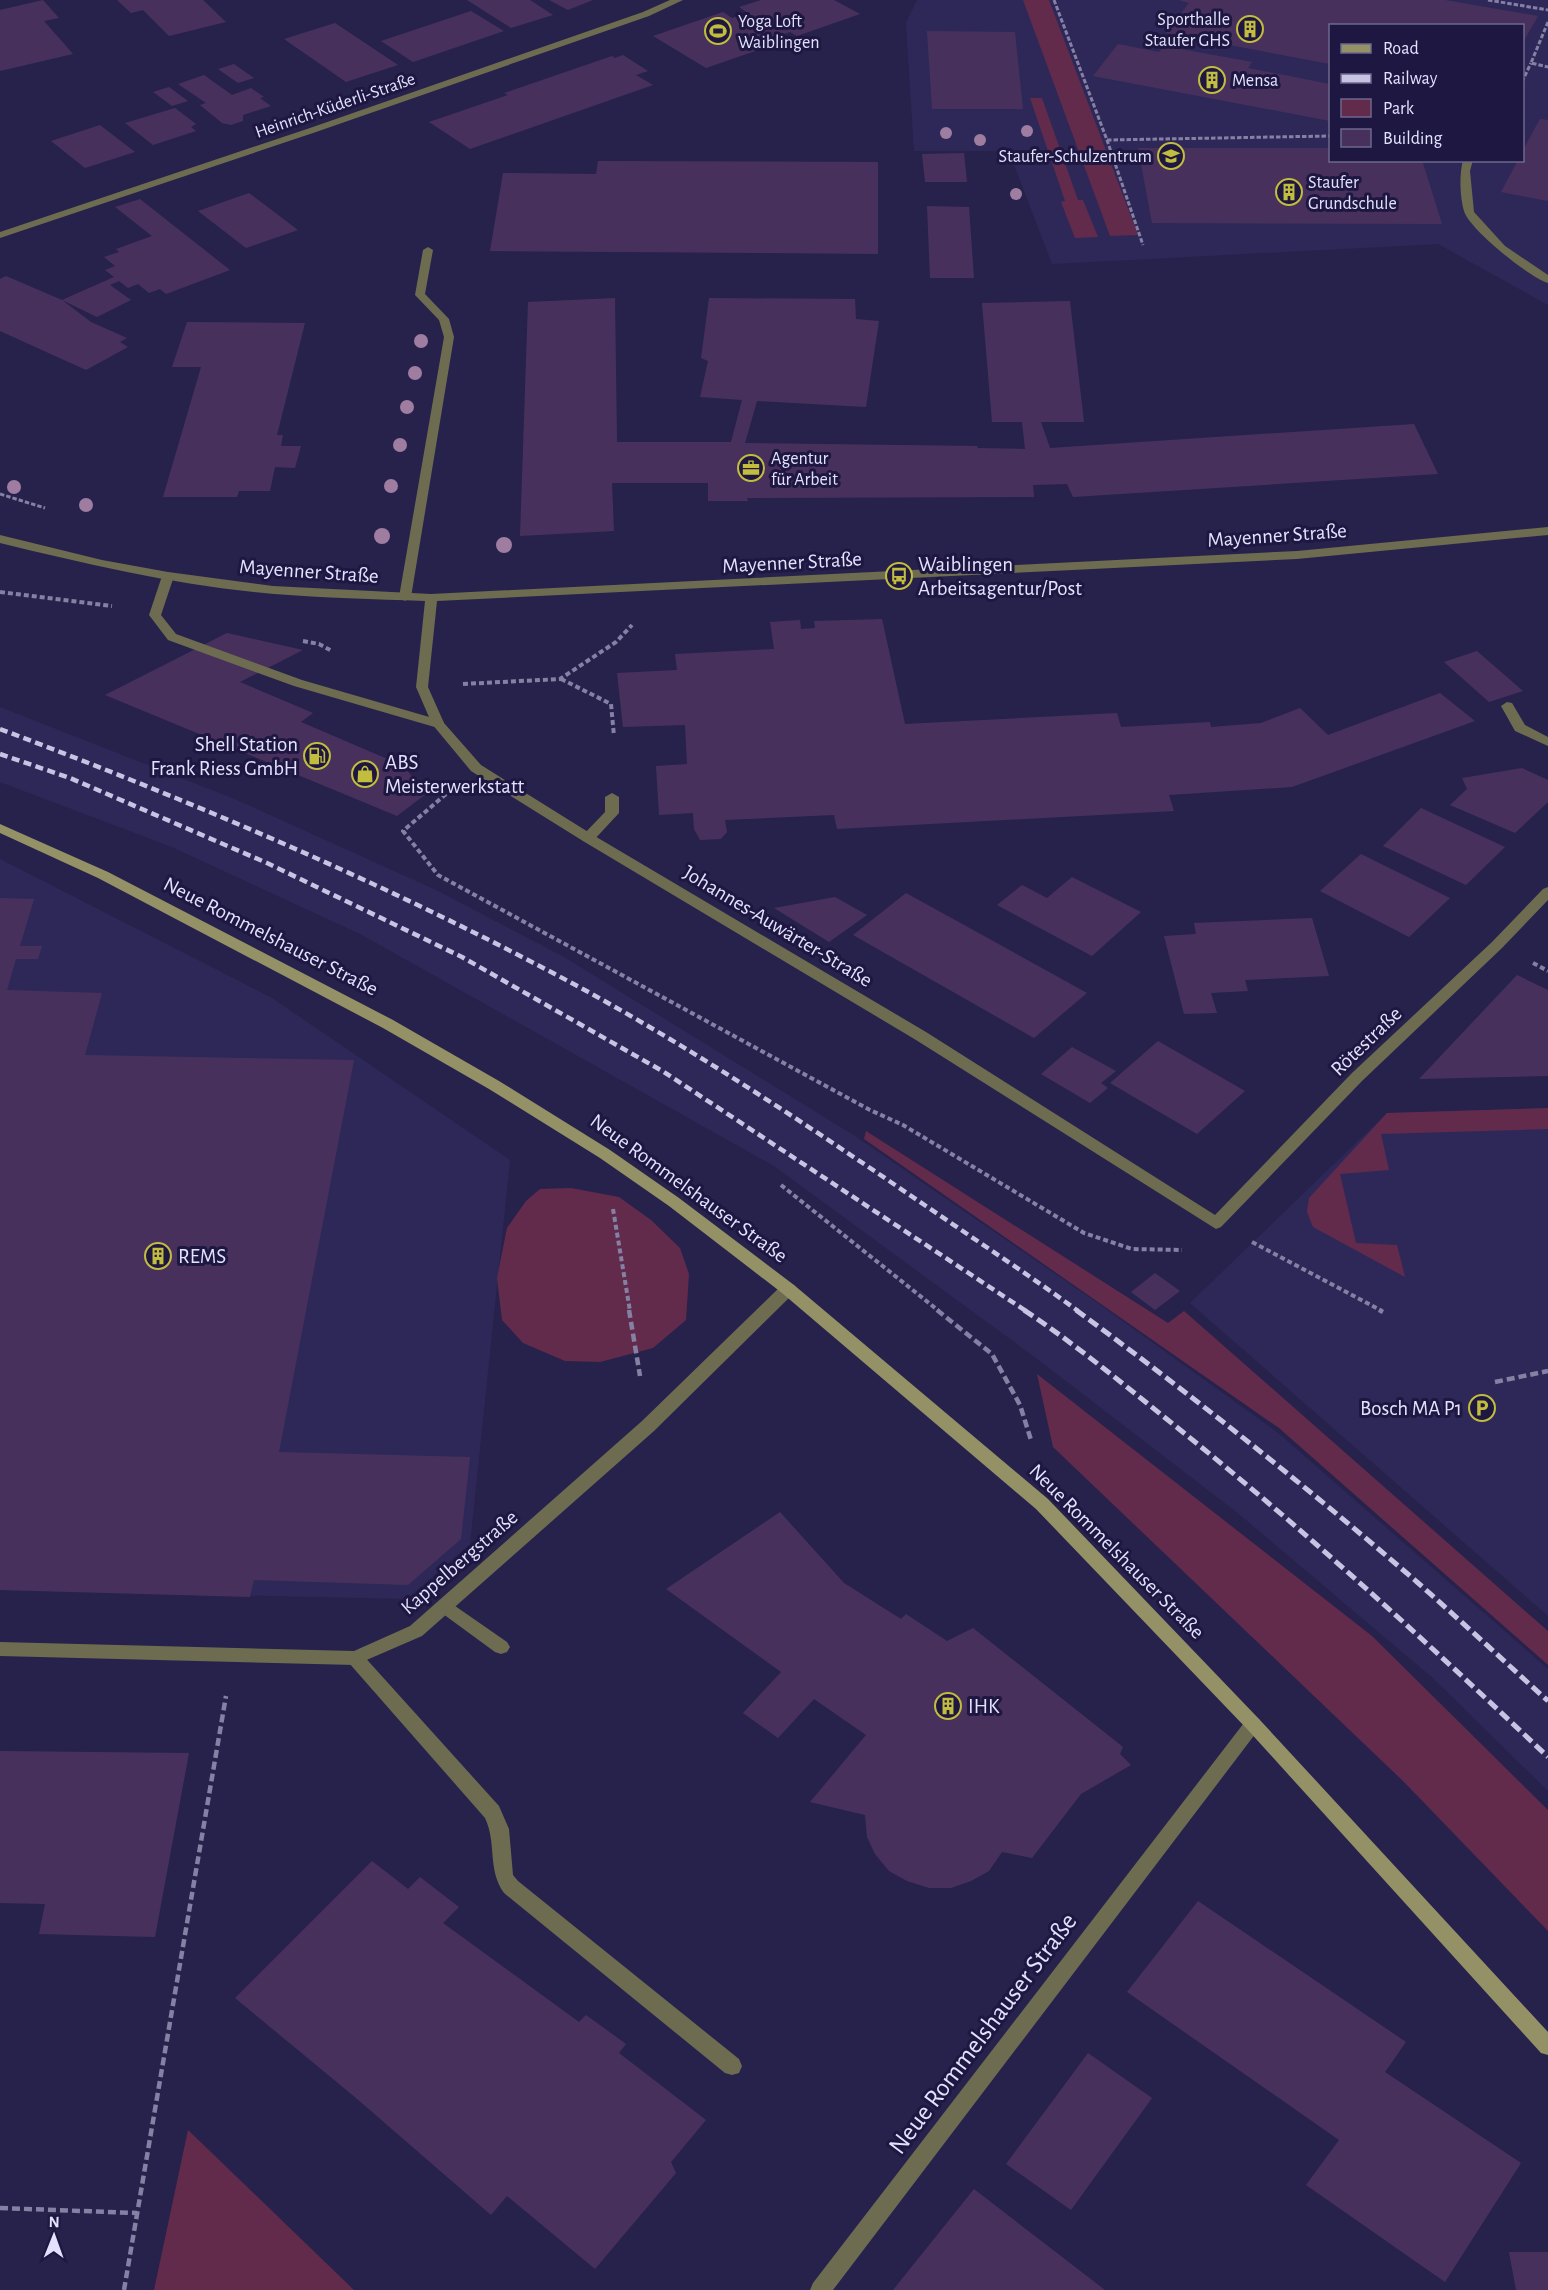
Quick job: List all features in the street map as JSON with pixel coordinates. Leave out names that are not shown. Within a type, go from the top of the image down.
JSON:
[{"type":"street","name":"Heinrich-Küderli-Straße","points":[[0,236],[336,123],[646,14],[670,1]]},
{"type":"street","points":[[1467,162],[1465,171],[1469,213],[1501,248],[1548,280]]},
{"type":"street","points":[[405,597],[449,337],[444,319],[420,295],[428,250]]},
{"type":"street","name":"Mayenner Straße","points":[[0,539],[168,576],[273,590],[431,598],[1297,555],[1548,531]]},
{"type":"street","name":"Mayenner Straße","points":[[0,548],[40,549]]},
{"type":"street","points":[[168,576],[155,615],[172,637],[298,683],[438,724]]},
{"type":"street","name":"Johannes-Auwärter-Straße","points":[[431,598],[422,687],[438,724],[476,768],[588,838],[921,1036],[1216,1223]]},
{"type":"street","points":[[1507,706],[1520,728],[1548,742]]},
{"type":"street","points":[[588,838],[612,813],[612,796]]},
{"type":"street","name":"Neue Rommelshauser Straße","points":[[0,828],[103,875],[388,1024],[494,1085],[604,1154],[674,1202],[788,1289],[1042,1504],[1253,1724],[1548,2046]]},
{"type":"street","name":"Rötestraße","points":[[1216,1223],[1357,1077],[1497,945],[1548,892]]},
{"type":"street","name":"Kappelbergstraße","points":[[0,1649],[355,1658],[416,1630],[445,1606],[648,1426],[788,1289]]},
{"type":"street","points":[[445,1606],[501,1647]]},
{"type":"street","points":[[355,1658],[492,1812],[500,1829],[504,1877],[511,1887],[732,2066]]},
{"type":"street","name":"Neue Rommelshauser Straße","points":[[820,2290],[1253,1724]]},
{"type":"path","points":[[1054,0],[1107,140],[1143,244]]},
{"type":"path","points":[[1488,0],[1548,10]]},
{"type":"path","points":[[1524,78],[1548,22]]},
{"type":"path","points":[[1531,63],[1548,67]]},
{"type":"path","points":[[1107,140],[1329,136]]},
{"type":"path","points":[[560,679],[616,642],[648,608],[660,588]]},
{"type":"path","points":[[422,687],[560,679],[611,704],[614,736]]},
{"type":"path","points":[[476,768],[403,831],[438,875],[870,1110],[903,1125],[1084,1233],[1132,1249],[1187,1250],[1216,1223],[1383,1311]]},
{"type":"path","points":[[604,1154],[648,1426]]},
{"type":"path","points":[[781,1185],[992,1354],[1020,1405],[1035,1450]]},
{"type":"path","points":[[1495,1382],[1548,1371]]},
{"type":"path","points":[[124,2290],[233,1654]]},
{"type":"path","points":[[0,2208],[137,2213]]},
{"type":"shaded area","name":"Staufer-Schulzentrum","points":[[917,0],[1548,0],[1548,305],[1438,244],[1052,264],[1009,151],[914,151],[906,23]]},
{"type":"shaded area","points":[[0,707],[237,800],[436,890],[564,957],[855,1136],[1099,1304],[1277,1432],[1548,1669],[1548,1791],[1434,1679],[1239,1514],[1040,1361],[774,1166],[362,935],[172,847],[0,782]]},
{"type":"shaded area","name":"REMS","points":[[0,859],[272,998],[510,1160],[470,1544],[407,1599],[0,1590]]},
{"type":"shaded area","name":"Bosch MA P1","points":[[1548,1108],[1548,1616],[1190,1303],[1387,1113]]},
{"type":"green space","points":[[1023,0],[1049,0],[1138,235],[1110,236]]},
{"type":"green space","points":[[1030,98],[1042,98],[1078,200],[1083,200],[1098,237],[1075,238],[1061,202],[1065,201]]},
{"type":"green space","points":[[1548,1108],[1548,1129],[1381,1134],[1389,1170],[1340,1174],[1356,1243],[1397,1245],[1405,1277],[1313,1227],[1307,1212],[1309,1198],[1387,1113]]},
{"type":"green space","points":[[866,1131],[1168,1323],[1184,1311],[1548,1631],[1548,1665],[1279,1428],[864,1139]]},
{"type":"green space","points":[[571,1188],[619,1197],[651,1220],[680,1248],[689,1274],[686,1320],[653,1348],[600,1362],[565,1361],[523,1343],[502,1320],[497,1278],[507,1228],[526,1201],[540,1189]]},
{"type":"green space","points":[[1037,1374],[1372,1636],[1548,1810],[1548,1931],[1403,1781],[1053,1447]]},
{"type":"green space","points":[[188,2130],[354,2290],[154,2290]]},
{"type":"building","points":[[43,0],[59,18],[44,21],[73,54],[0,71],[0,10]]},
{"type":"building","points":[[117,0],[203,0],[226,22],[169,36],[143,10],[131,13]]},
{"type":"building","points":[[467,0],[530,0],[553,15],[511,28]]},
{"type":"building","points":[[549,0],[593,0],[568,10]]},
{"type":"building","points":[[761,0],[834,0],[860,14],[797,36],[790,32],[769,39],[776,44],[706,68],[653,36],[723,12],[732,18],[748,13],[739,7]]},
{"type":"building","name":"Sporthalle Staufer GHS","points":[[1179,0],[1445,0],[1538,16],[1524,40],[1524,24],[1329,24],[1329,64],[1166,33],[1189,3]]},
{"type":"building","points":[[471,11],[504,31],[413,62],[381,41]]},
{"type":"building","points":[[335,23],[398,65],[346,82],[284,39]]},
{"type":"building","points":[[927,31],[1015,32],[1023,109],[932,109]]},
{"type":"building","name":"Mensa","points":[[1118,44],[1159,52],[1164,46],[1252,62],[1248,68],[1329,84],[1329,121],[1093,76]]},
{"type":"building","points":[[623,55],[648,71],[636,75],[653,85],[470,149],[429,122],[508,95],[504,93],[612,56],[615,58]]},
{"type":"building","points":[[234,64],[254,78],[238,83],[218,69]]},
{"type":"building","points":[[204,75],[232,95],[251,88],[264,97],[260,98],[271,106],[243,115],[243,121],[231,125],[222,123],[200,105],[206,103],[178,84]]},
{"type":"building","points":[[169,87],[188,101],[172,106],[153,92]]},
{"type":"building","points":[[175,108],[196,124],[191,127],[196,131],[153,145],[125,123]]},
{"type":"building","points":[[1540,119],[1548,120],[1548,201],[1501,192],[1517,162],[1524,162],[1524,148]]},
{"type":"building","points":[[100,125],[135,152],[85,168],[51,141]]},
{"type":"building","name":"Staufer Grundschule","points":[[1138,148],[1329,148],[1329,162],[1423,162],[1442,224],[1152,223]]},
{"type":"building","points":[[964,153],[967,182],[925,182],[922,154]]},
{"type":"building","points":[[598,161],[878,162],[878,254],[490,251],[503,173],[596,174]]},
{"type":"building","points":[[249,193],[298,230],[246,248],[198,211]]},
{"type":"building","points":[[140,199],[230,270],[166,294],[160,289],[149,293],[138,284],[128,288],[119,281],[110,285],[131,300],[97,317],[62,300],[114,277],[105,270],[115,266],[104,257],[119,252],[116,249],[152,236],[115,207]]},
{"type":"building","points":[[927,206],[969,207],[974,278],[930,278]]},
{"type":"building","points":[[6,276],[62,300],[91,322],[127,338],[120,342],[128,347],[86,370],[0,331],[0,279]]},
{"type":"building","points":[[615,298],[617,442],[731,442],[742,400],[700,397],[708,361],[701,358],[709,298],[855,299],[856,319],[879,321],[866,407],[757,401],[745,443],[978,446],[977,448],[1025,449],[1022,422],[992,422],[982,303],[1070,301],[1084,422],[1041,422],[1050,448],[1414,424],[1438,474],[1073,497],[1067,484],[1033,485],[1034,497],[747,498],[748,501],[708,501],[708,483],[612,483],[614,531],[520,536],[528,302]]},
{"type":"building","points":[[187,322],[305,323],[277,435],[283,435],[281,446],[301,446],[295,468],[275,467],[270,491],[239,491],[237,497],[163,497],[201,367],[172,367]]},
{"type":"building","points":[[882,619],[905,724],[1117,713],[1121,727],[1210,722],[1211,727],[1261,723],[1300,708],[1328,735],[1440,693],[1475,721],[1292,787],[1169,795],[1174,811],[837,829],[834,815],[725,820],[727,832],[721,839],[700,840],[694,829],[693,813],[659,815],[656,766],[687,764],[685,725],[623,727],[617,673],[677,670],[675,654],[774,649],[770,622],[800,620],[801,629],[815,628],[814,621]]},
{"type":"building","points":[[227,633],[303,650],[240,682],[313,713],[301,722],[385,758],[394,754],[426,794],[397,816],[105,695]]},
{"type":"building","points":[[1477,651],[1523,691],[1489,702],[1444,662]]},
{"type":"building","points":[[1522,768],[1548,780],[1548,802],[1515,833],[1450,805],[1467,789],[1462,778]]},
{"type":"building","points":[[1421,808],[1505,847],[1466,885],[1383,846]]},
{"type":"building","points":[[1361,854],[1450,898],[1409,937],[1320,891]]},
{"type":"building","points":[[1072,877],[1141,912],[1092,956],[997,905],[1022,885],[1047,898]]},
{"type":"building","points":[[906,893],[1087,993],[1034,1038],[853,935]]},
{"type":"building","points":[[835,897],[867,915],[829,942],[774,908]]},
{"type":"building","name":"REMS","points":[[0,898],[34,899],[20,946],[42,946],[38,959],[16,959],[7,990],[102,993],[85,1055],[354,1060],[279,1452],[470,1457],[461,1539],[408,1585],[254,1580],[250,1597],[0,1590]]},
{"type":"building","points":[[1312,918],[1329,976],[1245,980],[1248,991],[1211,993],[1217,1013],[1184,1014],[1164,936],[1196,934],[1194,923]]},
{"type":"building","points":[[1517,975],[1548,990],[1548,1076],[1419,1079]]},
{"type":"building","points":[[1158,1041],[1245,1091],[1197,1134],[1110,1083]]},
{"type":"building","points":[[1072,1047],[1116,1071],[1101,1083],[1108,1088],[1090,1103],[1041,1074]]},
{"type":"building","points":[[1155,1273],[1180,1291],[1155,1310],[1131,1292]]},
{"type":"building","name":"IHK","points":[[780,1512],[844,1583],[901,1619],[906,1614],[947,1641],[973,1628],[1123,1747],[1120,1754],[1131,1765],[1081,1794],[1032,1858],[1002,1852],[989,1871],[951,1888],[929,1888],[907,1881],[889,1871],[875,1854],[867,1837],[865,1815],[810,1802],[866,1735],[814,1699],[778,1738],[743,1713],[781,1672],[666,1589]]},
{"type":"building","points":[[0,1751],[189,1753],[155,1937],[39,1934],[45,1904],[0,1903]]},
{"type":"building","points":[[372,1861],[408,1889],[420,1877],[459,1907],[443,1923],[579,2022],[586,2015],[626,2044],[619,2053],[706,2120],[671,2162],[676,2173],[595,2269],[507,2196],[491,2215],[356,2098],[235,1998]]},
{"type":"building","points":[[1198,1901],[1406,2042],[1385,2072],[1521,2163],[1445,2282],[1306,2185],[1339,2140],[1127,1992]]},
{"type":"building","points":[[1088,2053],[1152,2098],[1071,2210],[1006,2164]]},
{"type":"building","points":[[974,2189],[1105,2290],[893,2290]]},
{"type":"building","points":[[1509,2252],[1548,2252],[1548,2290],[1516,2290]]},
{"type":"railway","points":[[0,729],[222,817],[367,881],[581,988],[756,1092],[1078,1311]]},
{"type":"railway","points":[[0,754],[70,778],[267,863],[462,957],[664,1072],[1026,1311]]},
{"type":"railway","points":[[1024,1310],[1103,1368],[1274,1508],[1412,1630],[1548,1757]]},
{"type":"railway","points":[[1076,1310],[1206,1409],[1334,1512],[1417,1582],[1548,1701]]},
{"type":"place","name":"Sporthalle Staufer GHS","points":[[1250,29]]},
{"type":"place","name":"Yoga Loft Waiblingen","points":[[718,31]]},
{"type":"place","name":"Mensa","points":[[1212,80]]},
{"type":"place","name":"Staufer-Schulzentrum","points":[[1171,156]]},
{"type":"place","name":"Staufer Grundschule","points":[[1289,192]]},
{"type":"place","name":"Agentur für Arbeit","points":[[751,468]]},
{"type":"place","name":"Waiblingen Arbeitsagentur/Post","points":[[899,576]]},
{"type":"place","name":"Shell Station Frank Riess GmbH","points":[[317,756]]},
{"type":"place","name":"ABS Meisterwerkstatt","points":[[365,774]]},
{"type":"place","name":"REMS","points":[[158,1256]]},
{"type":"place","name":"Bosch MA P1","points":[[1482,1408]]},
{"type":"place","name":"IHK","points":[[948,1706]]}]
